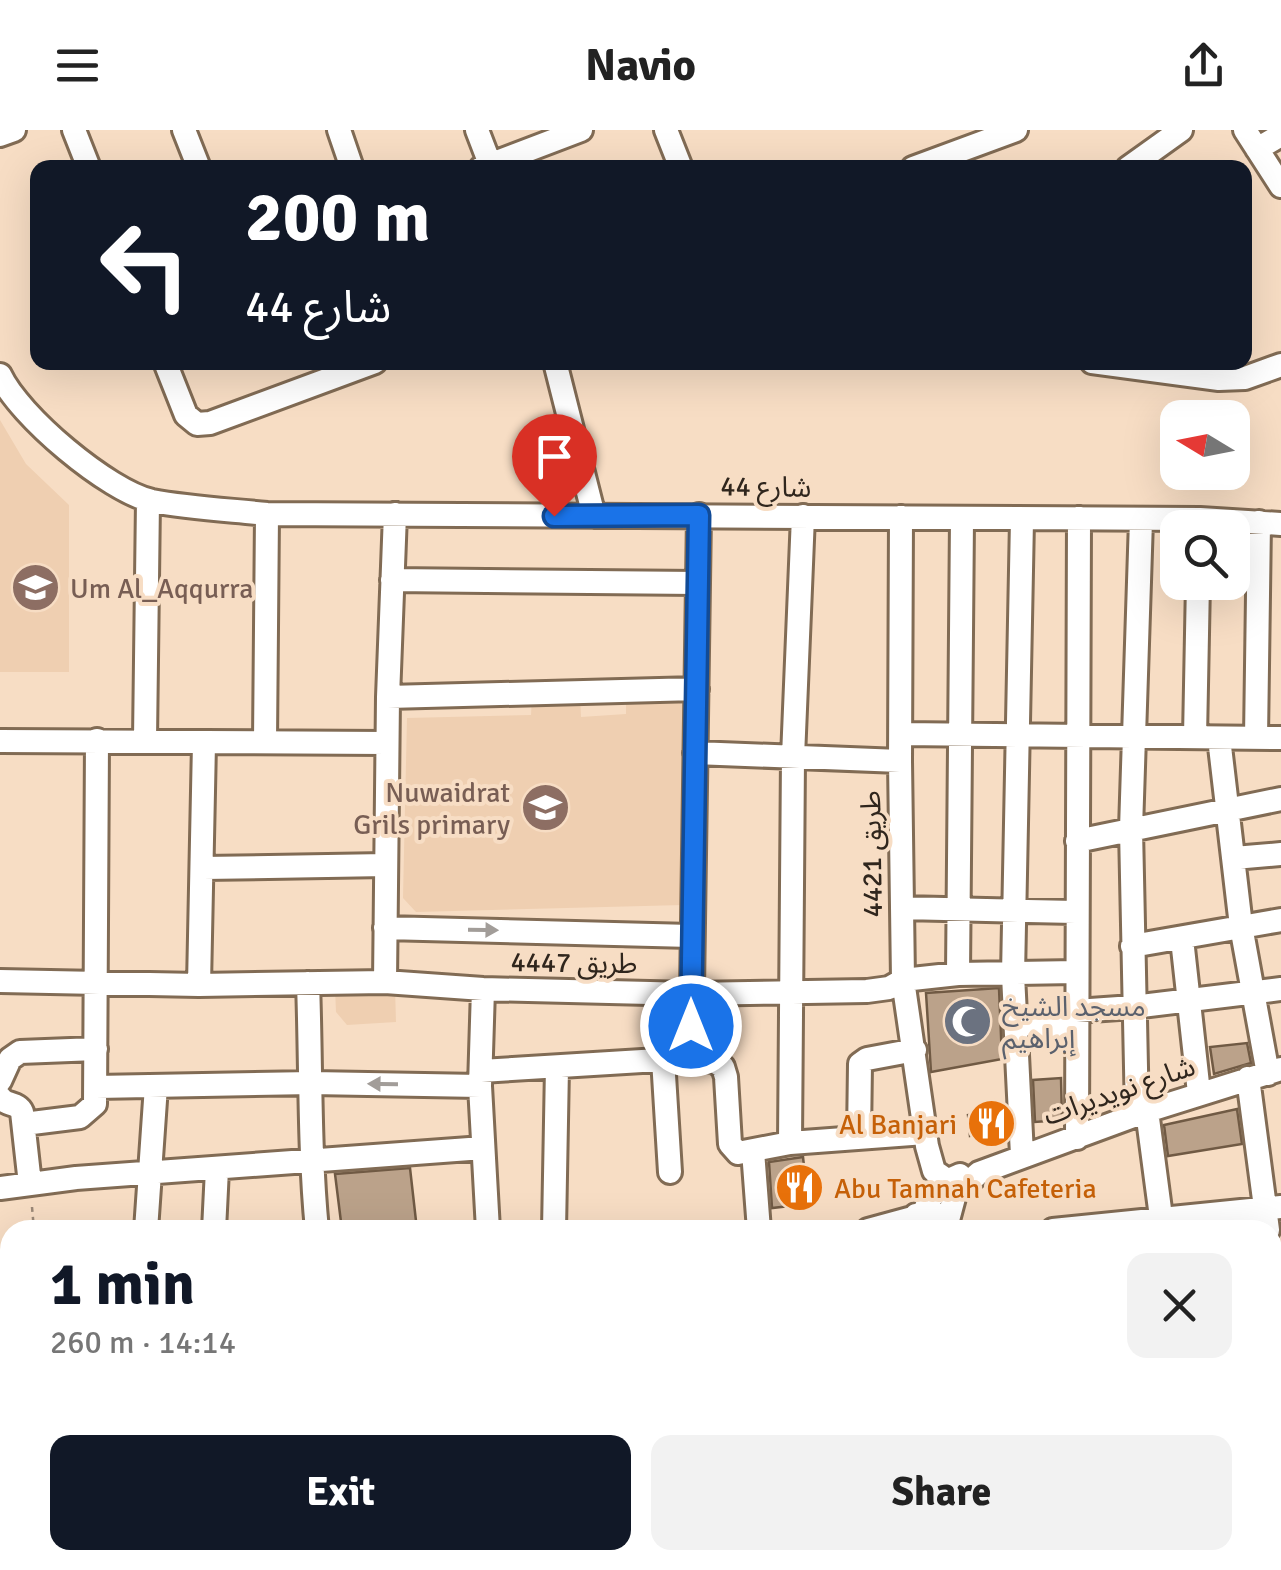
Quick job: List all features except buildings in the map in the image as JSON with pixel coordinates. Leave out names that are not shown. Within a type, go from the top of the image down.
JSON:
[{"type":"street","points":[[0,136],[14,130]]},
{"type":"street","points":[[74,130],[85,160]]},
{"type":"street","points":[[184,130],[196,160]]},
{"type":"street","points":[[339,130],[349,160]]},
{"type":"street","points":[[477,130],[484,160]]},
{"type":"street","points":[[501,160],[582,130]]},
{"type":"street","points":[[666,130],[678,160]]},
{"type":"street","points":[[935,160],[1016,130]]},
{"type":"street","points":[[1139,160],[1181,130]]},
{"type":"street","points":[[1281,135],[1251,140],[1281,186]]},
{"type":"street","points":[[1151,370],[1218,379],[1245,378],[1281,366]]},
{"type":"street","points":[[168,370],[186,415],[197,424],[353,370]]},
{"type":"street","points":[[557,370],[594,516]]},
{"type":"street","name":"شارع 44","points":[[0,375],[50,438],[148,500],[267,514],[1160,521]]},
{"type":"street","points":[[145,740],[148,500]]},
{"type":"street","points":[[265,741],[267,514]]},
{"type":"street","points":[[386,982],[387,744],[395,514]]},
{"type":"street","points":[[691,1058],[699,515]]},
{"type":"street","points":[[790,1143],[793,756],[802,516]]},
{"type":"street","name":"طريق 4421","points":[[902,518],[903,980],[934,1171],[947,1180]]},
{"type":"street","points":[[1076,1138],[1078,518]]},
{"type":"street","points":[[958,974],[962,519]]},
{"type":"street","points":[[1022,520],[1013,975],[1022,1155]]},
{"type":"street","points":[[1141,520],[1131,829],[1132,946],[1142,1113],[1161,1217]]},
{"type":"street","points":[[1256,738],[1270,523]]},
{"type":"street","points":[[392,580],[698,583]]},
{"type":"street","points":[[1194,737],[1198,600]]},
{"type":"street","points":[[388,697],[696,688]]},
{"type":"street","points":[[900,734],[1281,738]]},
{"type":"street","points":[[1143,1220],[1271,1215],[1266,1074],[1241,926],[1219,738]]},
{"type":"street","points":[[0,740],[387,744]]},
{"type":"street","points":[[24,1124],[86,1114],[95,1104],[97,740]]},
{"type":"street","points":[[199,985],[204,743]]},
{"type":"street","points":[[694,752],[900,760]]},
{"type":"street","points":[[1078,842],[1281,800]]},
{"type":"street","points":[[1234,858],[1281,854]]},
{"type":"street","points":[[203,868],[386,865]]},
{"type":"street","points":[[902,908],[1076,912]]},
{"type":"street","points":[[1132,946],[1281,920]]},
{"type":"street","points":[[385,928],[691,936]]},
{"type":"street","points":[[1182,939],[1199,1093]]},
{"type":"street","name":"طريق 4447","points":[[0,981],[199,985],[386,982],[484,989],[690,994],[867,991],[889,988],[903,980],[958,974],[1076,972]]},
{"type":"street","points":[[308,983],[310,1161],[316,1220]]},
{"type":"street","points":[[484,989],[481,1078],[488,1220]]},
{"type":"street","points":[[1015,1024],[1281,989]]},
{"type":"street","points":[[0,1082],[10,1059],[20,1052],[96,1049]]},
{"type":"street","points":[[859,1137],[860,1064],[867,1059],[915,1050]]},
{"type":"street","points":[[96,1087],[481,1078],[691,1058],[714,1061],[723,1067],[732,1148],[738,1153],[790,1143],[926,1133]]},
{"type":"street","points":[[663,1059],[670,1172]]},
{"type":"street","points":[[554,1220],[557,1068]]},
{"type":"street","name":"شارع نويديرات","points":[[947,1180],[978,1173],[1199,1093],[1266,1074]]},
{"type":"street","points":[[147,1220],[156,1086]]},
{"type":"street","points":[[0,1097],[21,1109],[30,1184]]},
{"type":"street","points":[[0,1188],[484,1148]]},
{"type":"street","points":[[753,1150],[756,1220]]},
{"type":"street","points":[[214,1220],[216,1169]]},
{"type":"street","points":[[952,1220],[955,1194],[978,1173]]},
{"type":"street","points":[[914,1220],[947,1180]]},
{"type":"street","points":[[914,1220],[937,1214],[943,1220]]},
{"type":"path","points":[[30,1184],[33,1220]]},
{"type":"shaded area","name":"Um Al_Aqqurra","points":[[0,420],[26,464],[69,505],[69,672],[0,672]]},
{"type":"shaded area","name":"Nuwaidrat Grils primary","points":[[580,695],[581,717],[626,714],[626,697],[671,695],[687,709],[683,905],[416,912],[403,898],[407,718],[531,715],[532,696]]},
{"type":"shaded area","points":[[335,988],[395,988],[396,1022],[347,1025],[336,1012]]},
{"type":"place","name":"Um Al_Aqqurra","points":[[35,588]]},
{"type":"place","name":"Nuwaidrat Grils primary","points":[[545,808]]},
{"type":"place","name":"مسجد الشيخ إبراهيم","points":[[967,1022]]},
{"type":"place","name":"Al Banjari","points":[[992,1124]]},
{"type":"place","name":"Abu Tamnah Cafeteria","points":[[799,1188]]},
{"type":"route","points":[[554,516],[699,515],[691,1026]]}]
